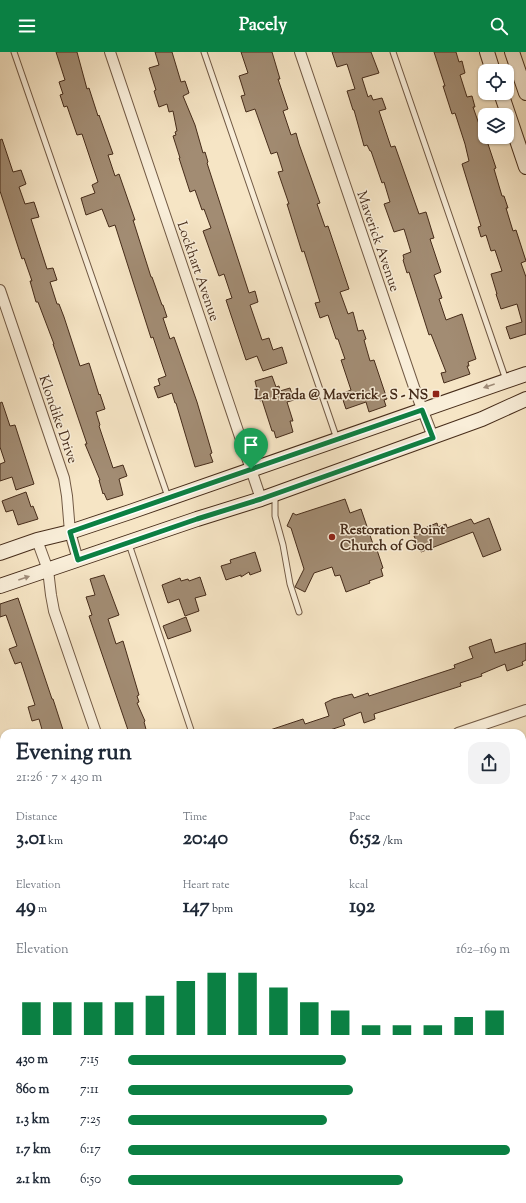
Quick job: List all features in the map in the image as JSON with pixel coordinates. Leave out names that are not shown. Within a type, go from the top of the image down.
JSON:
[{"type":"main road","points":[[487,52],[491,64]]},
{"type":"main road","points":[[512,52],[526,93]]},
{"type":"main road","points":[[503,100],[526,167]]},
{"type":"main road","points":[[0,553],[37,540],[70,532],[526,374]]},
{"type":"main road","points":[[0,586],[197,519],[261,499],[433,438],[482,419],[526,399]]},
{"type":"street","name":"Lockhart Avenue","points":[[110,52],[261,499]]},
{"type":"street","name":"Maverick Avenue","points":[[300,52],[422,410],[433,438]]},
{"type":"street","name":"Klondike Drive","points":[[0,290],[64,478],[70,532],[78,560]]},
{"type":"street","points":[[37,540],[48,570],[54,611],[95,729]]},
{"type":"street","points":[[470,729],[526,710]]},
{"type":"lane","points":[[14,52],[169,498]]},
{"type":"lane","points":[[204,52],[337,439]]},
{"type":"lane","points":[[394,52],[506,380]]},
{"type":"lane","points":[[275,494],[275,516],[283,545],[290,584],[299,612]]},
{"type":"lane","points":[[129,543],[191,729]]},
{"type":"building","points":[[56,52],[77,52],[87,89],[89,88],[113,154],[108,155],[115,176],[119,174],[135,220],[133,220],[151,277],[167,317],[163,318],[170,339],[174,337],[197,402],[212,453],[210,454],[213,462],[195,467],[172,393],[158,398],[154,387],[160,385],[158,379],[166,376],[153,337],[151,338],[115,225],[109,227],[102,209],[86,215],[81,198],[95,193],[92,185],[98,182],[82,134],[77,135],[67,106],[64,107],[60,95],[63,94],[59,82],[65,80]]},
{"type":"building","points":[[155,52],[172,52],[181,82],[185,81],[189,93],[183,96],[195,125],[203,153],[205,152],[207,163],[249,293],[255,291],[258,302],[250,305],[262,340],[269,338],[273,350],[282,347],[287,363],[263,371],[257,356],[246,360],[226,300],[232,298],[224,274],[219,276],[203,231],[211,228],[204,209],[202,210],[195,190],[190,192],[179,158],[173,136],[176,135],[175,132],[177,131],[173,111],[169,112],[167,104],[159,107],[154,91],[156,90],[149,68],[159,65]]},
{"type":"building","points":[[241,52],[272,52],[280,79],[278,79],[288,109],[283,111],[291,135],[296,133],[320,203],[317,204],[325,227],[328,226],[349,289],[340,292],[348,314],[353,312],[358,331],[363,330],[366,339],[364,340],[370,361],[374,360],[387,399],[384,400],[386,406],[369,412],[366,402],[346,409],[341,394],[351,390],[341,360],[345,359],[328,315],[320,318],[315,303],[320,302],[287,204],[289,204],[278,172],[283,171],[277,152],[271,154],[255,109],[246,112],[241,96],[245,95],[239,76],[248,73]]},
{"type":"building","points":[[332,52],[371,52],[379,73],[362,78],[368,97],[371,95],[373,100],[382,98],[386,109],[379,111],[391,147],[395,146],[419,214],[426,212],[434,238],[430,239],[441,272],[434,275],[442,298],[439,299],[446,320],[462,314],[476,359],[468,362],[469,366],[467,366],[470,374],[444,383],[441,373],[446,372],[431,334],[429,335],[409,272],[407,273],[403,260],[403,255],[411,252],[404,229],[394,232],[384,204],[390,202],[384,182],[382,183],[371,151],[367,145],[364,146],[347,91],[355,89],[347,64],[337,67]]},
{"type":"building","points":[[434,52],[456,52],[459,62],[462,61],[465,73],[460,75],[467,97],[472,96],[475,107],[473,107],[478,121],[478,144],[488,144],[496,168],[494,169],[502,196],[504,196],[508,208],[506,208],[513,231],[516,230],[526,261],[521,263],[526,277],[526,334],[510,339],[506,327],[522,322],[517,304],[501,309],[496,294],[491,274],[502,271],[495,250],[491,251],[486,235],[481,237],[478,227],[481,226],[462,164],[469,161],[465,144],[455,113],[452,114],[443,86],[445,86]]},
{"type":"building","points":[[2,139],[13,172],[21,170],[26,184],[19,187],[25,204],[34,202],[39,217],[31,219],[47,269],[53,268],[57,280],[50,282],[57,304],[59,304],[64,317],[80,366],[89,363],[99,395],[100,394],[105,409],[96,412],[99,426],[113,468],[123,465],[127,476],[119,479],[123,495],[107,500],[104,493],[103,494],[100,480],[85,444],[87,444],[54,344],[38,302],[36,302],[30,281],[32,281],[24,258],[22,259],[0,191],[0,140]]},
{"type":"building","points":[[272,376],[276,387],[279,386],[280,391],[290,388],[294,400],[287,402],[293,421],[290,421],[293,432],[276,438],[274,431],[272,431],[262,400],[260,401],[255,381]]},
{"type":"building","points":[[2,402],[10,426],[15,425],[34,484],[16,490],[12,477],[0,481],[0,464],[5,462],[0,447],[0,403]]},
{"type":"building","points":[[26,492],[31,507],[33,506],[38,519],[18,525],[13,510],[6,512],[2,501]]},
{"type":"building","name":"Restoration Point Church of God","points":[[345,499],[350,513],[361,509],[383,568],[381,569],[383,576],[369,581],[370,583],[346,592],[340,575],[335,576],[332,567],[314,573],[305,592],[295,587],[304,569],[291,528],[287,526],[293,513],[296,515]]},
{"type":"building","points":[[489,518],[501,550],[483,557],[473,532],[421,552],[414,536],[426,532],[425,528],[437,523],[438,527],[446,524],[447,528],[471,519],[474,524]]},
{"type":"building","points":[[255,552],[261,571],[250,575],[249,572],[241,577],[241,575],[226,580],[221,566],[231,563],[230,560]]},
{"type":"building","points":[[104,575],[119,615],[108,619],[116,644],[123,641],[139,695],[137,696],[139,702],[137,703],[145,721],[146,729],[128,729],[89,616],[92,615],[86,597],[95,595],[90,579]]},
{"type":"building","points":[[200,577],[206,595],[195,598],[199,611],[185,616],[179,599],[168,603],[162,585],[180,578],[181,581],[188,579],[189,581]]},
{"type":"building","points":[[18,598],[63,729],[42,729],[39,719],[32,721],[28,707],[35,705],[21,662],[15,664],[9,649],[17,646],[6,615],[0,617],[0,604]]},
{"type":"building","points":[[186,617],[191,631],[168,639],[163,626]]},
{"type":"building","points":[[491,639],[495,653],[526,643],[526,660],[522,662],[523,665],[507,671],[505,664],[481,674],[482,676],[460,683],[461,686],[374,714],[375,719],[364,723],[361,712],[343,719],[345,725],[333,729],[273,729],[303,719],[305,724],[329,716],[325,703],[333,699],[352,694],[354,698],[368,693],[369,696],[455,668],[454,665],[473,658],[469,647]]},
{"type":"place","name":"La Prada @ Maverick - S - NS","points":[[436,394]]},
{"type":"place","name":"Restoration Point Church of God","points":[[332,537]]},
{"type":"route","points":[[422,410],[433,438],[261,499],[197,519],[78,560],[70,532],[251,469],[422,410]]}]
